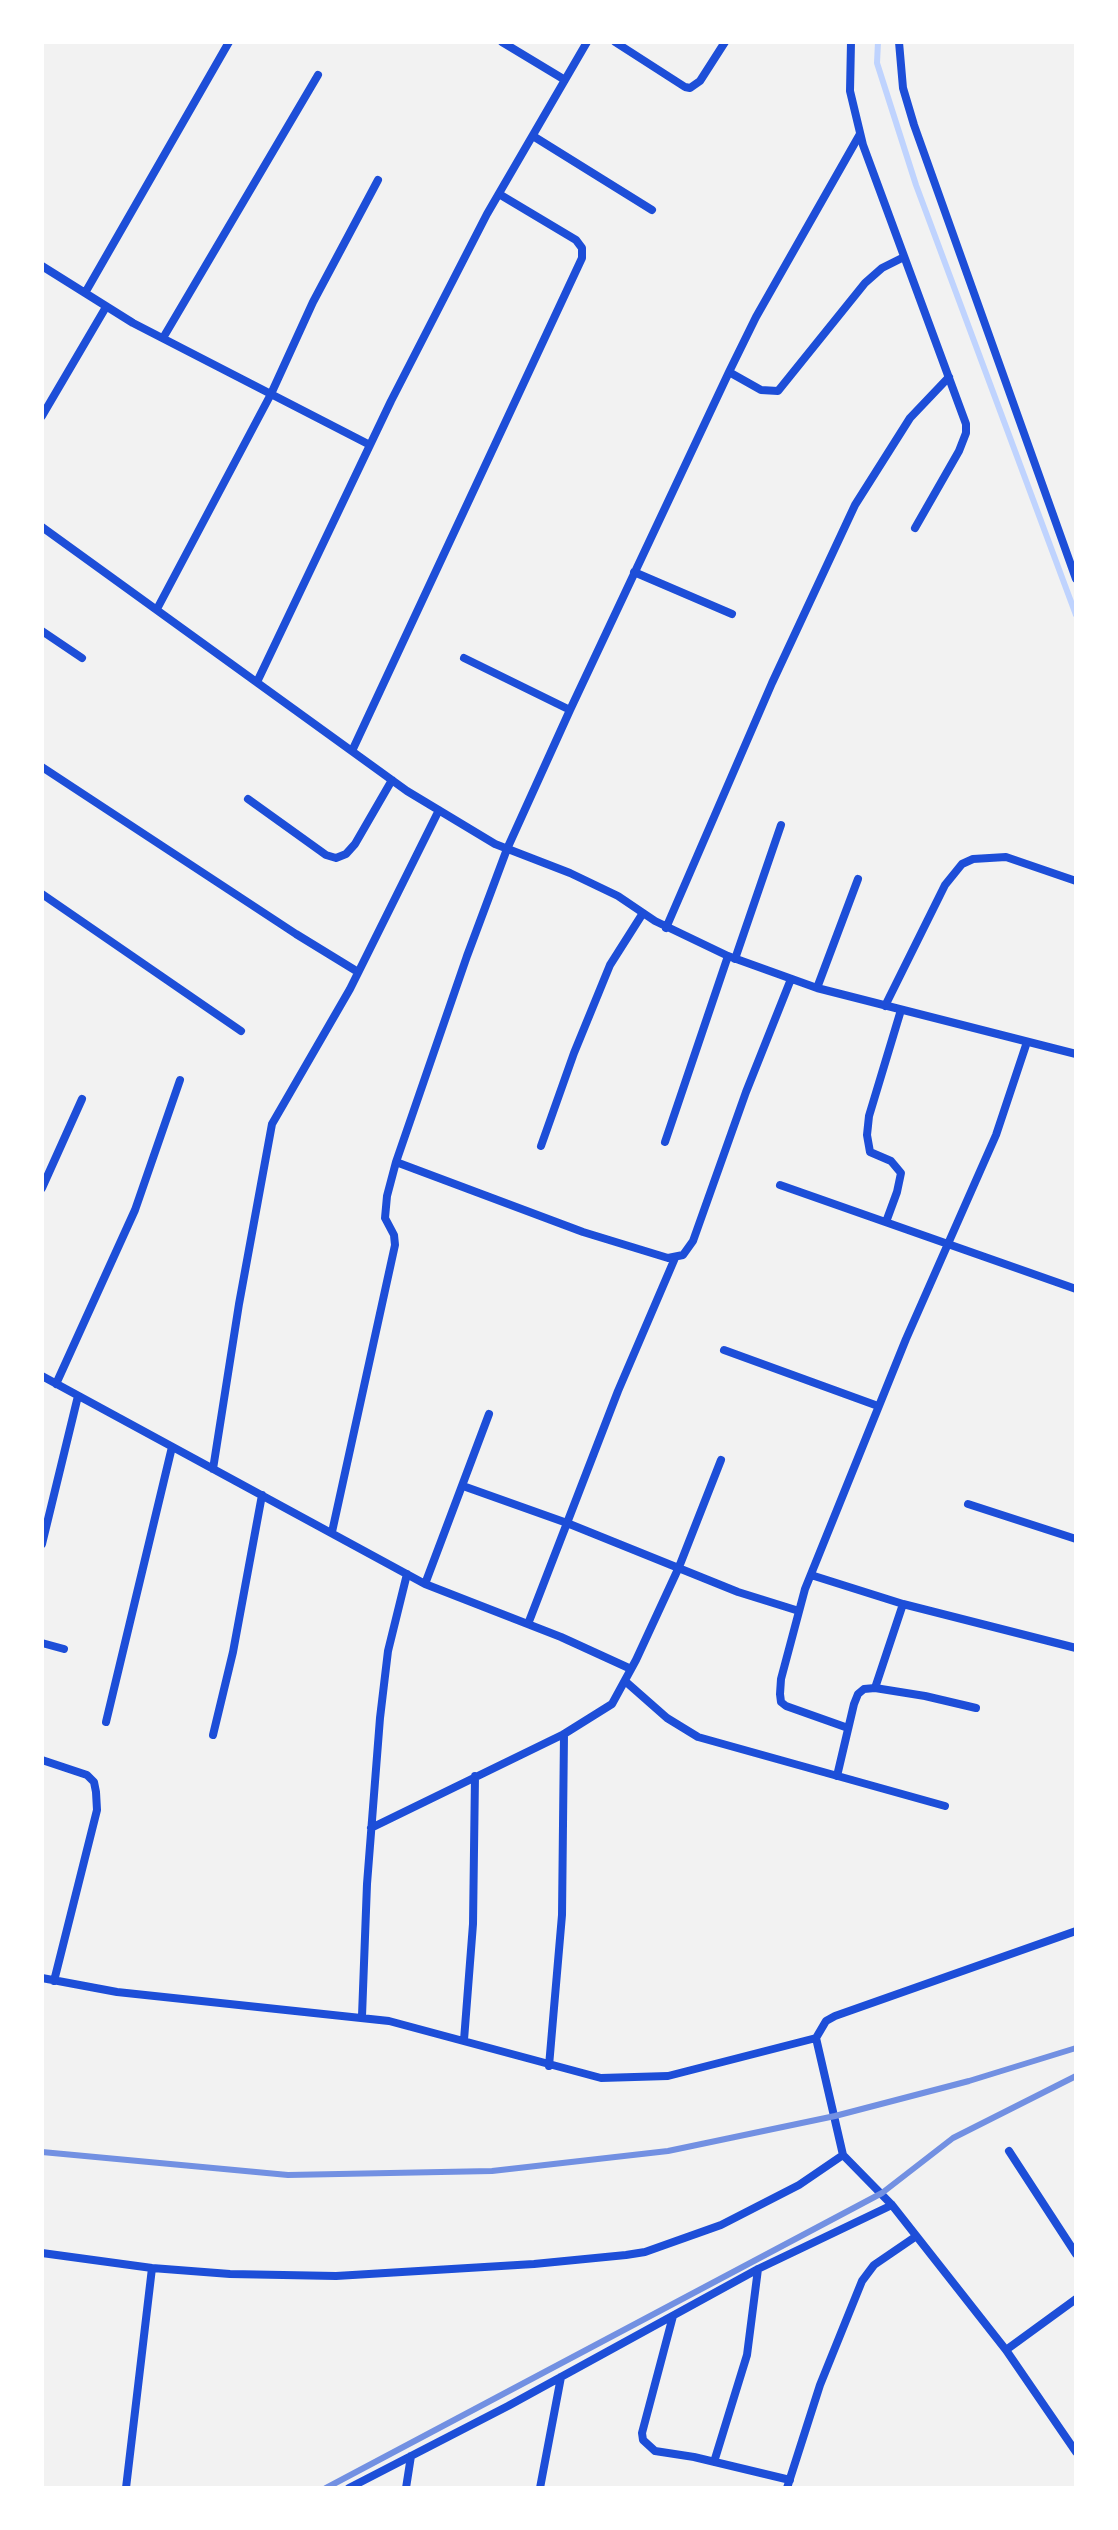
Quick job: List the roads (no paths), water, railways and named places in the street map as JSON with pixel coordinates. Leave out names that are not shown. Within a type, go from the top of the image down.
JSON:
[{"type":"street","points":[[85,293],[229,42]]},
{"type":"street","points":[[502,42],[565,80]]},
{"type":"street","points":[[257,682],[370,445],[499,194],[587,42]]},
{"type":"street","points":[[615,42],[690,88],[700,81],[725,42]]},
{"type":"street","points":[[851,42],[850,91],[860,134],[966,424],[959,451],[915,528]]},
{"type":"street","points":[[899,42],[903,88],[914,125],[1076,579]]},
{"type":"street","points":[[163,338],[318,75]]},
{"type":"street","points":[[332,1532],[395,1245],[384,1212],[396,1162],[507,849],[756,317],[860,134]]},
{"type":"street","points":[[533,136],[652,210]]},
{"type":"street","points":[[157,609],[271,394],[313,302],[378,180]]},
{"type":"street","points":[[352,751],[582,258],[582,248],[576,240],[499,194]]},
{"type":"street","points":[[729,372],[761,390],[778,391],[865,283],[882,268],[904,257]]},
{"type":"street","points":[[42,266],[106,307],[370,445]]},
{"type":"street","points":[[42,416],[106,307]]},
{"type":"street","points":[[666,928],[772,683],[855,505],[910,418],[949,377]]},
{"type":"street","points":[[42,527],[392,780],[507,849],[618,896],[666,928],[732,958],[817,988],[1076,1054]]},
{"type":"street","points":[[634,572],[732,614]]},
{"type":"street","points":[[42,631],[82,658]]},
{"type":"street","points":[[464,658],[570,710]]},
{"type":"street","points":[[42,767],[358,972]]},
{"type":"street","points":[[248,799],[326,855],[336,858],[346,854],[355,844],[392,780]]},
{"type":"street","points":[[213,1469],[272,1124],[358,972],[439,810]]},
{"type":"street","points":[[665,1142],[781,825]]},
{"type":"street","points":[[885,1006],[937,898],[953,872],[962,864],[973,859],[1006,857],[1076,881]]},
{"type":"street","points":[[817,988],[858,879]]},
{"type":"street","points":[[42,894],[241,1031]]},
{"type":"street","points":[[541,1146],[610,965],[643,913]]},
{"type":"street","points":[[396,1162],[583,1232],[675,1258],[689,1250],[693,1241],[746,1092],[791,979]]},
{"type":"street","points":[[886,1222],[901,1173],[891,1161],[870,1152],[867,1135],[869,1116],[901,1010]]},
{"type":"street","points":[[848,1728],[786,1706],[781,1702],[781,1679],[811,1575],[878,1406],[996,1135],[1027,1042]]},
{"type":"street","points":[[56,1384],[135,1210],[167,1126],[180,1080]]},
{"type":"street","points":[[42,1188],[82,1099]]},
{"type":"street","points":[[780,1185],[1076,1289]]},
{"type":"street","points":[[528,1624],[618,1391],[675,1258]]},
{"type":"street","points":[[724,1350],[878,1406]]},
{"type":"street","points":[[42,1376],[425,1584],[591,1649],[631,1669]]},
{"type":"street","points":[[42,1544],[78,1396]]},
{"type":"street","points":[[425,1584],[489,1414]]},
{"type":"street","points":[[106,1722],[172,1447]]},
{"type":"street","points":[[371,1828],[564,1734],[612,1704],[679,1567],[721,1460]]},
{"type":"street","points":[[463,1486],[567,1523],[738,1592],[799,1611]]},
{"type":"street","points":[[213,1735],[233,1652],[262,1495]]},
{"type":"street","points":[[968,1504],[1076,1539]]},
{"type":"street","points":[[362,2016],[371,1828],[388,1651],[407,1574]]},
{"type":"street","points":[[811,1575],[903,1604],[1076,1648]]},
{"type":"street","points":[[875,1688],[903,1604]]},
{"type":"street","points":[[42,1643],[64,1649]]},
{"type":"street","points":[[625,1681],[675,1724],[698,1737],[945,1806]]},
{"type":"street","points":[[837,1776],[858,1694],[864,1689],[875,1688],[976,1708]]},
{"type":"street","points":[[549,2066],[562,1915],[564,1734]]},
{"type":"street","points":[[42,1760],[87,1775],[94,1782],[97,1810],[54,1981]]},
{"type":"street","points":[[464,2040],[473,1924],[475,1776]]},
{"type":"street","points":[[1076,1931],[835,2016],[826,2021],[816,2038],[843,2155],[892,2205],[1006,2350],[1076,2452]]},
{"type":"street","points":[[42,1978],[117,1992],[362,2016],[601,2078],[645,2078],[684,2072],[816,2038]]},
{"type":"street","points":[[1009,2151],[1076,2254]]},
{"type":"street","points":[[42,2253],[152,2268],[230,2274],[336,2276],[534,2264],[645,2252],[721,2225],[799,2185],[843,2155]]},
{"type":"street","points":[[349,2488],[758,2269],[892,2205]]},
{"type":"street","points":[[673,2316],[642,2433],[643,2440],[655,2451],[714,2462],[788,2484],[820,2385],[862,2281],[874,2265],[915,2237]]},
{"type":"street","points":[[126,2488],[152,2268]]},
{"type":"street","points":[[714,2462],[747,2355],[758,2269]]},
{"type":"street","points":[[1006,2350],[1076,2299]]},
{"type":"street","points":[[540,2488],[561,2377]]},
{"type":"street","points":[[406,2488],[411,2456]]},
{"type":"waterway","points":[[878,42],[877,63],[916,185],[1076,615]]},
{"type":"railway","points":[[42,2152],[288,2175],[492,2171],[668,2151],[835,2116],[969,2081],[1076,2048]]},
{"type":"railway","points":[[326,2488],[882,2193],[953,2138],[1076,2076]]}]
